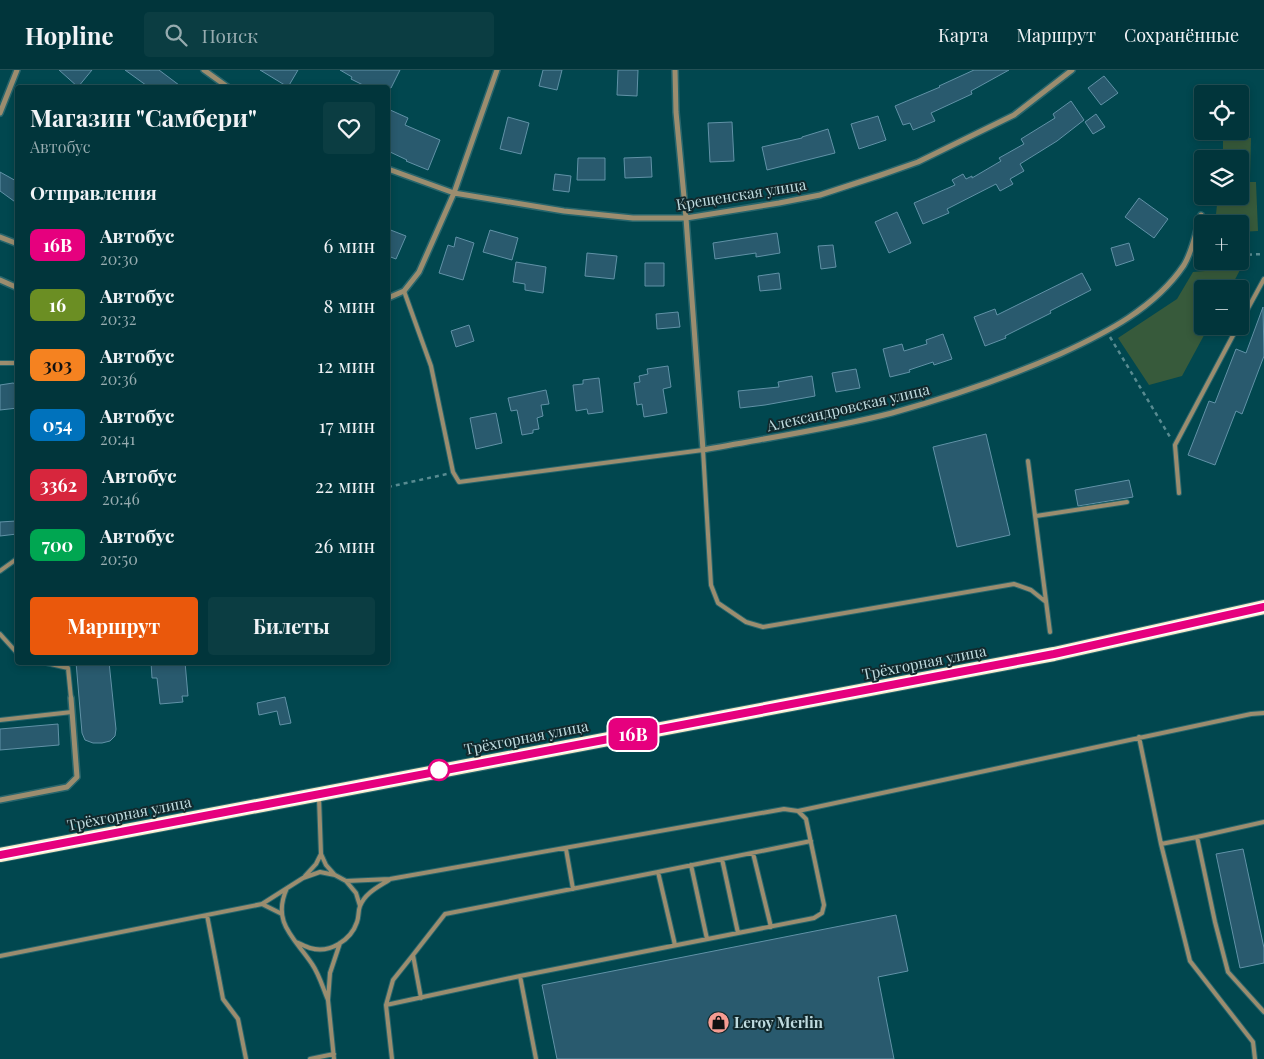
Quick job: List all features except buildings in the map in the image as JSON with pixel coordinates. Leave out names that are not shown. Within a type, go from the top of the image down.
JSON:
[{"type":"highway","name":"Трёхгорная улица","points":[[0,855],[1054,654],[1264,606]]},
{"type":"street","points":[[0,113],[17,70]]},
{"type":"street","points":[[204,70],[225,85]]},
{"type":"street","points":[[390,297],[404,291],[419,272],[454,193],[497,70]]},
{"type":"street","points":[[674,70],[703,450]]},
{"type":"street","name":"Крещенская улица","points":[[390,170],[454,193],[564,211],[633,218],[686,218],[779,203],[820,194],[918,162],[1014,115],[1072,70]]},
{"type":"street","points":[[0,237],[15,243]]},
{"type":"street","name":"Александровская улица","points":[[703,450],[815,430],[900,410],[957,394],[1025,369],[1107,332],[1157,296],[1188,258],[1194,238]]},
{"type":"street","points":[[0,280],[15,287]]},
{"type":"street","points":[[0,800],[67,787],[77,777],[71,698]]},
{"type":"lane","points":[[1249,306],[1264,279]]},
{"type":"lane","points":[[404,291],[431,366],[453,472]]},
{"type":"lane","points":[[1179,493],[1175,445],[1233,335]]},
{"type":"lane","points":[[0,363],[15,363]]},
{"type":"lane","points":[[703,450],[711,585],[718,603],[746,622],[763,627],[1014,584],[1031,590],[1046,602]]},
{"type":"lane","name":"Александровская улица","points":[[453,472],[459,482],[703,450]]},
{"type":"lane","points":[[1028,461],[1050,632]]},
{"type":"lane","points":[[1036,516],[1127,502]]},
{"type":"lane","points":[[0,571],[15,560]]},
{"type":"lane","points":[[0,634],[15,651]]},
{"type":"lane","points":[[55,665],[68,668],[71,698]]},
{"type":"lane","points":[[0,720],[72,712]]},
{"type":"lane","points":[[346,881],[390,879],[784,809],[798,811],[1139,737],[1264,713]]},
{"type":"lane","points":[[1139,737],[1161,844],[1190,960],[1254,1042],[1255,1059]]},
{"type":"lane","points":[[318,793],[321,854],[326,865],[335,875]]},
{"type":"lane","points":[[386,1005],[520,976],[814,918],[822,914],[824,905],[806,819],[798,811]]},
{"type":"lane","points":[[1161,844],[1264,822]]},
{"type":"lane","points":[[1197,837],[1228,972],[1264,1012]]},
{"type":"lane","points":[[392,1059],[386,1005],[393,980],[446,914],[811,841]]},
{"type":"lane","points":[[566,849],[573,889]]},
{"type":"lane","points":[[753,853],[771,926]]},
{"type":"lane","points":[[303,878],[316,864],[321,854]]},
{"type":"lane","points":[[722,859],[738,933]]},
{"type":"lane","points":[[690,865],[707,939]]},
{"type":"lane","points":[[0,956],[262,904],[288,886],[320,872],[335,875],[346,881],[356,893],[360,906]]},
{"type":"lane","points":[[658,872],[675,945]]},
{"type":"lane","points":[[296,942],[311,948],[325,950],[340,943],[352,933],[360,906],[370,891],[390,879]]},
{"type":"lane","points":[[288,886],[282,900],[282,914],[286,929],[314,966],[328,1000]]},
{"type":"lane","points":[[262,904],[282,914]]},
{"type":"lane","points":[[207,915],[223,999],[238,1018],[246,1059]]},
{"type":"lane","points":[[310,1059],[334,1057],[328,1000],[330,973],[340,943]]},
{"type":"lane","points":[[413,955],[421,998]]},
{"type":"lane","points":[[520,976],[536,1059]]},
{"type":"path","points":[[1249,255],[1264,254]]},
{"type":"path","points":[[1107,332],[1175,445]]},
{"type":"path","points":[[390,487],[453,472]]},
{"type":"green space","points":[[1251,138],[1250,177],[1249,150],[1223,150],[1223,140],[1249,140]]},
{"type":"green space","points":[[1249,182],[1256,182],[1258,231],[1249,232],[1249,215],[1216,214],[1217,205],[1249,205]]},
{"type":"green space","points":[[1240,270],[1235,280],[1194,280],[1194,335],[1204,335],[1182,376],[1149,385],[1118,338],[1177,299],[1193,272]]},
{"type":"bus line","name":"16В","points":[[0,855],[1054,654],[1264,607]]},
{"type":"place","name":"Leroy Merlin","points":[[718,1022]]}]
